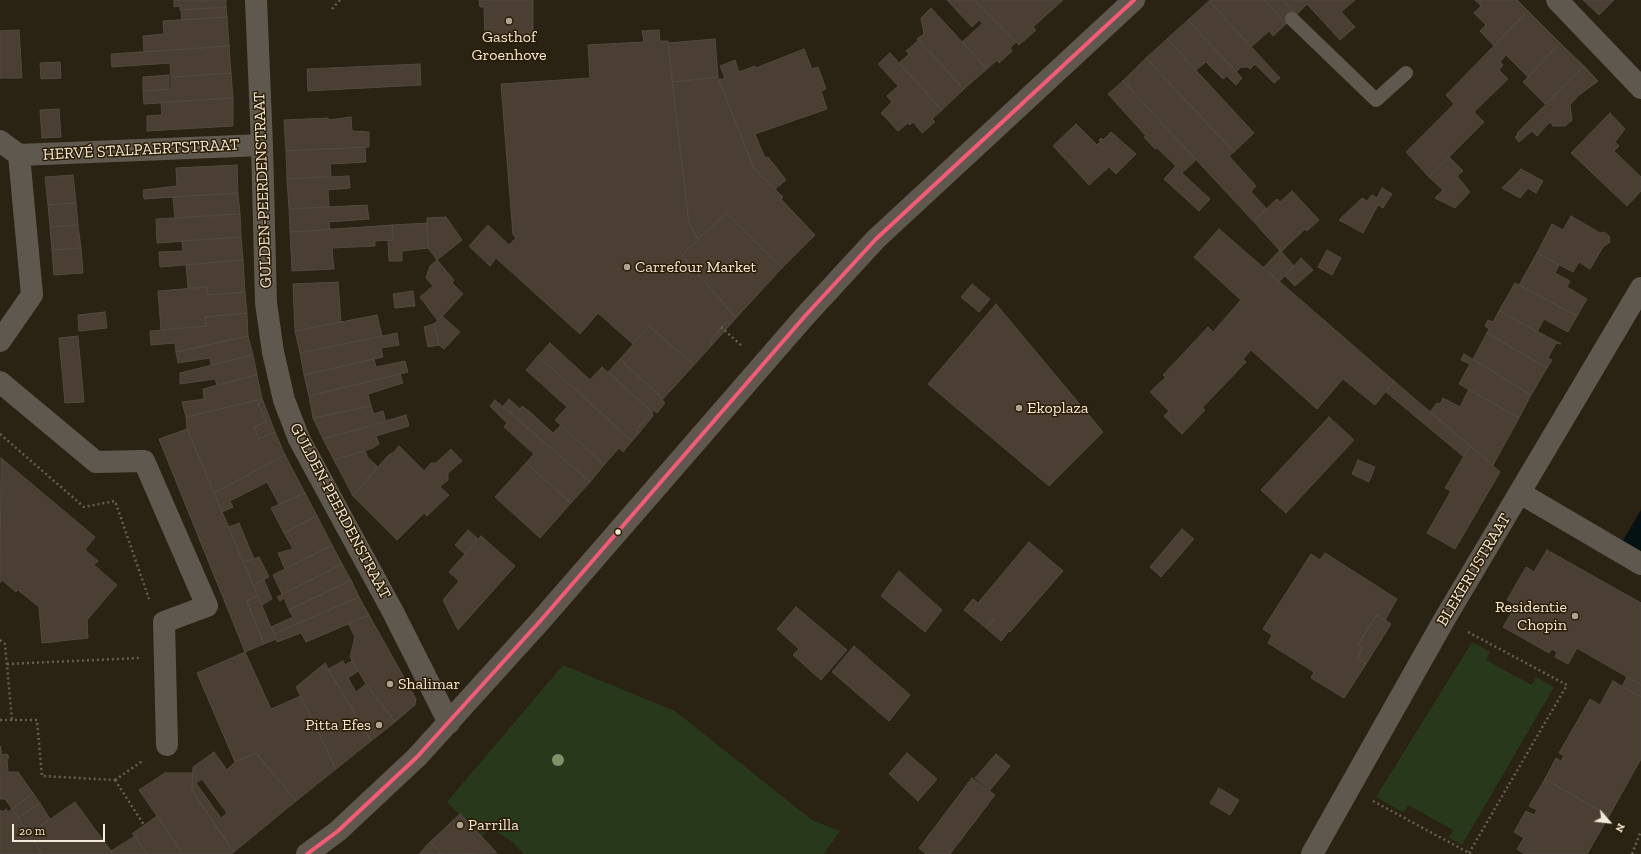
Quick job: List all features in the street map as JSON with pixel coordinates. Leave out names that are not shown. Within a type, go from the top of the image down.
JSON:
[{"type":"street","name":"GULDEN-PEERDENSTRAAT","points":[[256,0],[262,144],[266,303],[273,352],[284,400],[299,439],[393,612],[448,723]]},
{"type":"street","points":[[307,854],[338,831],[417,758],[805,316],[876,239],[1134,0]]},
{"type":"street","points":[[1557,0],[1641,88]]},
{"type":"street","name":"HERVÉ STALPAERTSTRAAT","points":[[0,141],[19,155],[262,144]]},
{"type":"street","name":"HERVÉ STALPAERTSTRAAT","points":[[0,340],[32,295],[19,155]]},
{"type":"street","name":"BLEKERIJSTRAAT","points":[[1312,854],[1444,620],[1641,288]]},
{"type":"street","points":[[0,382],[96,462],[144,461],[207,606],[164,622],[167,745]]},
{"type":"street","points":[[1520,493],[1641,564]]},
{"type":"lane","points":[[1292,18],[1376,100],[1406,72]]},
{"type":"path","points":[[332,9],[340,0]]},
{"type":"path","points":[[0,434],[84,507],[116,501],[150,600]]},
{"type":"path","points":[[1350,788],[1470,853],[1567,685],[1444,620]]},
{"type":"path","points":[[0,640],[6,644],[12,720]]},
{"type":"path","points":[[7,664],[165,657]]},
{"type":"path","points":[[0,720],[37,720],[42,776],[115,780],[167,745]]},
{"type":"path","points":[[115,780],[144,825]]},
{"type":"path","points":[[1632,854],[1641,831]]},
{"type":"green space","points":[[1472,642],[1490,652],[1486,660],[1532,685],[1536,677],[1554,687],[1462,845],[1449,838],[1453,830],[1408,805],[1404,813],[1376,797]]},
{"type":"green space","points":[[563,665],[675,711],[812,820],[840,831],[824,854],[524,854],[509,839],[490,828],[482,837],[447,802]]},
{"type":"shaded area","points":[[1641,510],[1641,553],[1622,542]]},
{"type":"building","points":[[174,0],[226,0],[226,7],[180,10],[180,6],[174,7]]},
{"type":"building","name":"Gasthof Groenhove","points":[[479,0],[533,0],[533,35],[485,36],[484,7],[480,7]]},
{"type":"building","points":[[947,0],[975,0],[1016,42],[1010,48],[1012,51],[999,63],[997,60],[987,69],[962,42],[983,23],[979,20],[972,27]]},
{"type":"building","points":[[975,0],[1063,0],[1033,27],[1036,30],[1019,45]]},
{"type":"building","points":[[1264,0],[1286,24],[1273,36],[1269,31],[1251,47],[1209,1]]},
{"type":"building","points":[[1264,0],[1283,0],[1296,15],[1286,24]]},
{"type":"building","points":[[1283,0],[1355,0],[1341,12],[1355,27],[1340,40],[1307,4],[1296,15]]},
{"type":"building","points":[[1475,0],[1517,0],[1528,11],[1494,46],[1480,31],[1486,25],[1474,13],[1481,6]]},
{"type":"building","points":[[1583,0],[1614,0],[1599,15]]},
{"type":"building","points":[[1209,1],[1280,78],[1274,83],[1255,64],[1250,69],[1248,67],[1241,67],[1236,72],[1188,20]]},
{"type":"building","points":[[226,7],[227,17],[182,20],[181,10]]},
{"type":"building","points":[[931,8],[987,69],[964,89],[917,39],[924,34],[921,18]]},
{"type":"building","points":[[1528,11],[1560,43],[1528,77],[1506,55],[1500,62],[1503,65],[1499,70],[1508,79],[1474,112],[1484,122],[1429,177],[1406,152],[1454,104],[1446,95]]},
{"type":"building","points":[[227,17],[229,46],[144,52],[143,36],[164,34],[163,21]]},
{"type":"building","points":[[1188,20],[1242,78],[1236,85],[1227,76],[1223,79],[1206,62],[1196,70],[1167,39]]},
{"type":"building","points":[[19,30],[22,78],[0,78],[0,31]]},
{"type":"building","points":[[659,30],[660,41],[668,41],[689,224],[698,239],[682,255],[736,318],[730,325],[726,322],[711,340],[711,346],[694,365],[649,326],[633,344],[598,313],[580,334],[496,258],[490,266],[469,246],[488,225],[509,245],[516,238],[513,235],[501,84],[590,78],[588,45],[644,42],[642,31]]},
{"type":"building","points":[[715,39],[718,77],[672,82],[668,43]]},
{"type":"building","points":[[1167,39],[1254,133],[1234,152],[1146,58]]},
{"type":"building","points":[[919,40],[964,89],[942,110],[899,63],[909,54],[906,51]]},
{"type":"building","points":[[1560,43],[1584,66],[1545,104],[1523,82]]},
{"type":"building","points":[[229,46],[231,73],[171,77],[170,63],[112,67],[111,54]]},
{"type":"building","points":[[804,49],[812,69],[818,67],[826,89],[821,91],[827,109],[755,134],[765,158],[768,157],[786,180],[775,189],[754,169],[719,80],[725,78],[720,66],[735,60],[739,72],[755,66],[756,68]]},
{"type":"building","points":[[890,53],[942,110],[932,119],[935,122],[922,133],[913,122],[910,125],[908,123],[898,131],[881,113],[892,102],[887,96],[898,86],[878,64]]},
{"type":"building","points":[[1146,58],[1234,152],[1229,156],[1256,186],[1251,192],[1267,209],[1253,221],[1123,81]]},
{"type":"building","points":[[60,62],[61,78],[41,79],[40,63]]},
{"type":"building","points":[[420,64],[421,85],[308,91],[307,69]]},
{"type":"building","points":[[1584,66],[1598,81],[1578,96],[1570,105],[1572,120],[1565,126],[1553,126],[1550,122],[1537,136],[1532,131],[1519,142],[1515,137],[1518,134],[1517,133]]},
{"type":"building","points":[[231,73],[233,98],[144,104],[143,91],[171,89],[171,77]]},
{"type":"building","points":[[169,75],[169,89],[143,91],[143,77]]},
{"type":"building","points":[[718,77],[754,169],[783,197],[781,199],[815,235],[782,268],[726,213],[698,239],[689,224],[672,82]]},
{"type":"building","points":[[1123,81],[1196,160],[1182,173],[1210,199],[1199,211],[1164,179],[1176,166],[1157,148],[1155,149],[1144,137],[1146,136],[1108,94]]},
{"type":"building","points":[[233,98],[233,126],[147,131],[147,116],[162,115],[161,102]]},
{"type":"building","points":[[59,109],[61,137],[42,138],[40,110]]},
{"type":"building","points":[[1610,113],[1625,129],[1615,142],[1619,146],[1614,151],[1641,177],[1641,191],[1627,206],[1571,153]]},
{"type":"building","points":[[351,117],[352,131],[369,132],[369,147],[286,151],[284,120],[328,118],[329,120]]},
{"type":"building","points":[[1076,124],[1097,145],[1101,141],[1099,140],[1101,138],[1103,140],[1111,132],[1136,154],[1116,174],[1109,167],[1089,185],[1053,146]]},
{"type":"building","points":[[365,147],[366,162],[330,164],[331,176],[287,179],[286,151]]},
{"type":"building","points":[[1449,157],[1463,171],[1457,176],[1470,192],[1455,208],[1435,198],[1443,190],[1429,177]]},
{"type":"building","points":[[237,165],[238,193],[144,199],[143,190],[177,186],[176,168]]},
{"type":"building","points":[[1521,169],[1543,181],[1536,193],[1528,188],[1520,198],[1502,188]]},
{"type":"building","points":[[73,175],[76,203],[48,205],[45,177]]},
{"type":"building","points":[[349,176],[350,188],[328,190],[329,207],[289,209],[287,179]]},
{"type":"building","points":[[1382,188],[1392,194],[1383,208],[1378,205],[1363,233],[1339,220],[1362,198],[1367,201],[1372,195],[1377,198]]},
{"type":"building","points":[[1292,191],[1319,220],[1307,231],[1305,229],[1281,252],[1253,221],[1277,199],[1280,202]]},
{"type":"building","points":[[238,193],[240,214],[175,218],[173,197]]},
{"type":"building","points":[[76,203],[78,225],[50,227],[48,205]]},
{"type":"building","points":[[367,205],[369,219],[329,222],[330,230],[290,232],[289,209]]},
{"type":"building","points":[[726,213],[782,268],[736,318],[682,255]]},
{"type":"building","points":[[240,214],[241,237],[157,243],[156,219]]},
{"type":"building","points":[[1571,216],[1600,233],[1604,232],[1609,236],[1610,242],[1603,247],[1590,269],[1579,262],[1573,272],[1537,253],[1552,224],[1563,230]]},
{"type":"building","points":[[446,217],[462,240],[437,260],[428,248],[427,218]]},
{"type":"building","points":[[427,223],[428,248],[402,251],[402,261],[389,261],[388,241],[393,240],[392,225]]},
{"type":"building","points":[[78,225],[81,248],[52,250],[50,227]]},
{"type":"building","points":[[392,225],[393,240],[375,241],[375,246],[332,248],[334,269],[292,271],[290,232]]},
{"type":"building","points":[[1219,229],[1394,381],[1375,405],[1343,379],[1317,409],[1251,350],[1243,359],[1246,362],[1202,408],[1205,410],[1182,434],[1164,416],[1169,411],[1150,392],[1166,377],[1163,375],[1208,327],[1213,332],[1241,300],[1194,257]]},
{"type":"building","points":[[241,237],[243,260],[160,267],[159,252],[183,251],[182,241]]},
{"type":"building","points":[[81,248],[83,273],[54,275],[52,250]]},
{"type":"building","points":[[1280,250],[1294,266],[1279,282],[1263,268]]},
{"type":"building","points":[[1327,250],[1341,258],[1332,275],[1318,267]]},
{"type":"building","points":[[1537,253],[1559,265],[1555,273],[1570,281],[1567,287],[1587,299],[1577,316],[1519,285]]},
{"type":"building","points":[[1301,258],[1313,270],[1295,286],[1285,276]]},
{"type":"building","points":[[243,260],[245,292],[208,295],[207,287],[188,288],[186,265]]},
{"type":"building","points":[[437,260],[454,280],[452,283],[463,294],[438,321],[420,297],[433,286],[426,278],[430,266]]},
{"type":"building","points":[[338,282],[341,322],[295,331],[293,284]]},
{"type":"building","points":[[1515,283],[1577,316],[1568,332],[1544,319],[1537,332],[1499,311]]},
{"type":"building","points":[[972,284],[990,299],[979,312],[961,297]]},
{"type":"building","points":[[207,287],[208,295],[245,292],[247,313],[205,317],[206,326],[161,330],[158,291]]},
{"type":"building","points":[[413,291],[415,306],[395,308],[393,294]]},
{"type":"building","name":"Ekoplaza","points":[[996,304],[1103,432],[1049,486],[928,384]]},
{"type":"building","points":[[1499,311],[1561,344],[1556,343],[1548,358],[1552,360],[1547,368],[1487,333],[1489,329],[1485,326],[1488,320],[1493,322]]},
{"type":"building","points":[[105,312],[107,328],[79,331],[78,315]]},
{"type":"building","points":[[247,313],[248,336],[176,352],[175,343],[151,345],[150,331],[206,326],[205,317]]},
{"type":"building","points":[[377,315],[382,336],[300,353],[295,331]]},
{"type":"building","points":[[442,316],[460,332],[444,349],[439,345],[434,324]]},
{"type":"building","points":[[726,322],[730,325],[711,346],[711,340]]},
{"type":"building","points":[[434,324],[439,345],[428,347],[424,327]]},
{"type":"building","points":[[649,326],[694,365],[663,399],[620,359]]},
{"type":"building","points":[[397,333],[399,345],[381,348],[383,357],[304,375],[300,353]]},
{"type":"building","points":[[1487,333],[1547,368],[1531,395],[1473,359]]},
{"type":"building","points":[[78,336],[84,402],[65,403],[59,338]]},
{"type":"building","points":[[248,336],[253,355],[211,365],[210,358],[178,363],[176,352]]},
{"type":"building","points":[[550,343],[590,380],[602,367],[652,412],[636,430],[639,433],[632,441],[538,356]]},
{"type":"building","points":[[1464,354],[1531,395],[1519,418],[1459,384],[1470,364],[1461,360]]},
{"type":"building","points":[[253,355],[257,375],[217,385],[215,379],[180,384],[180,373]]},
{"type":"building","points":[[538,356],[632,441],[623,452],[619,448],[604,465],[555,420],[567,407],[526,370]]},
{"type":"building","points":[[374,359],[376,367],[405,361],[408,372],[309,396],[304,375]]},
{"type":"building","points":[[620,359],[663,399],[662,400],[665,403],[657,413],[653,410],[652,412],[608,372]]},
{"type":"building","points":[[400,374],[403,383],[368,394],[371,406],[313,418],[309,396]]},
{"type":"building","points":[[257,375],[262,399],[186,417],[182,402],[204,399],[203,389]]},
{"type":"building","points":[[1394,381],[1470,446],[1464,457],[1386,392]]},
{"type":"building","points":[[1469,389],[1519,418],[1493,465],[1430,412],[1437,403],[1440,404],[1443,398],[1460,407]]},
{"type":"building","points":[[262,399],[263,401],[258,403],[266,422],[254,427],[259,439],[275,432],[285,455],[214,493],[187,429],[186,417]]},
{"type":"building","points":[[509,399],[520,409],[522,406],[529,411],[553,433],[561,425],[604,465],[590,482],[503,406]]},
{"type":"building","points":[[495,400],[590,482],[571,503],[526,463],[534,454],[504,427],[507,423],[490,406]]},
{"type":"building","points":[[263,401],[275,432],[259,439],[254,427],[266,422],[258,403]]},
{"type":"building","points":[[371,406],[374,414],[383,411],[386,422],[323,439],[313,418]]},
{"type":"building","points":[[652,412],[653,416],[639,433],[636,430]]},
{"type":"building","points":[[406,415],[409,426],[376,436],[379,444],[373,448],[334,460],[323,439]]},
{"type":"building","points":[[1329,417],[1354,440],[1286,513],[1261,490]]},
{"type":"building","points":[[187,429],[258,596],[247,601],[264,644],[245,652],[159,439]]},
{"type":"building","points":[[399,446],[424,471],[431,463],[436,463],[451,449],[462,461],[448,473],[448,480],[440,487],[449,495],[427,516],[424,513],[397,540],[353,496],[385,459]]},
{"type":"building","points":[[1470,446],[1500,472],[1455,549],[1427,533],[1451,491],[1445,488]]},
{"type":"building","points":[[365,451],[368,458],[378,467],[353,496],[334,460]]},
{"type":"building","points":[[285,455],[305,493],[279,504],[267,482],[230,501],[233,507],[222,512],[214,493]]},
{"type":"building","points":[[1,458],[95,537],[85,550],[98,561],[94,565],[117,585],[87,620],[88,638],[42,643],[39,607],[18,590],[16,592],[2,580],[0,583]]},
{"type":"building","points":[[1358,460],[1375,467],[1369,482],[1352,474]]},
{"type":"building","points":[[526,463],[571,503],[540,538],[495,497]]},
{"type":"building","points":[[305,493],[317,516],[284,533],[271,508]]},
{"type":"building","points":[[317,516],[332,545],[285,569],[278,553],[293,549],[284,533]]},
{"type":"building","points":[[239,523],[254,559],[243,562],[229,527]]},
{"type":"building","points":[[1182,529],[1194,539],[1161,577],[1150,567]]},
{"type":"building","points":[[468,530],[478,539],[465,554],[455,545]]},
{"type":"building","points":[[481,536],[515,566],[458,630],[443,600],[459,581],[449,572]]},
{"type":"building","points":[[1029,542],[1063,571],[1001,641],[964,610],[973,599],[978,603]]},
{"type":"building","points":[[332,545],[342,564],[282,594],[273,575]]},
{"type":"building","name":"Residentie Chopin","points":[[1547,550],[1641,603],[1641,685],[1577,648],[1568,664],[1555,657],[1557,652],[1552,649],[1549,653],[1503,627],[1516,605],[1507,600],[1526,567],[1534,572]]},
{"type":"building","points":[[1325,553],[1397,599],[1385,620],[1377,615],[1358,644],[1363,648],[1357,658],[1366,664],[1344,698],[1311,678],[1314,672],[1268,643],[1272,635],[1263,629],[1311,554],[1320,560]]},
{"type":"building","points":[[259,557],[269,577],[253,585],[243,562]]},
{"type":"building","points":[[342,564],[351,580],[289,610],[284,598],[280,601],[277,597]]},
{"type":"building","points":[[899,571],[942,610],[925,632],[881,596]]},
{"type":"building","points":[[264,580],[272,599],[262,605],[253,585]]},
{"type":"building","points":[[351,580],[359,597],[274,634],[271,627],[293,617],[289,610]]},
{"type":"building","points":[[258,596],[276,639],[264,644],[247,601]]},
{"type":"building","points":[[359,597],[369,615],[306,642],[301,633],[277,642],[274,634]]},
{"type":"building","points":[[796,607],[847,650],[821,680],[793,655],[799,649],[777,629]]},
{"type":"building","points":[[369,615],[416,699],[415,705],[395,722],[366,684],[350,657],[355,637],[348,623]]},
{"type":"building","points":[[1377,615],[1391,624],[1366,664],[1357,658],[1363,648],[1358,644]]},
{"type":"building","points":[[854,646],[910,695],[889,721],[832,672]]},
{"type":"building","points":[[245,652],[271,709],[301,696],[336,769],[296,801],[256,753],[235,762],[197,673]]},
{"type":"building","points":[[343,661],[345,665],[352,661],[358,671],[348,678],[356,692],[366,684],[395,722],[371,741],[328,669]]},
{"type":"building","points":[[325,663],[371,741],[336,769],[296,687]]},
{"type":"building","points":[[1627,677],[1641,685],[1641,697],[1622,686]]},
{"type":"building","points":[[1613,681],[1641,697],[1641,759],[1609,816],[1545,779],[1556,758],[1561,761],[1564,756],[1559,753],[1590,699],[1600,705]]},
{"type":"building","points":[[0,746],[2,755],[7,754],[9,758],[7,759],[8,772],[18,772],[33,793],[12,809],[5,799],[0,799]]},
{"type":"building","points":[[214,752],[227,770],[235,762],[256,753],[296,801],[234,852],[192,791],[193,767]],"holes":[[[202,779],[227,813],[221,818],[196,783]]]},
{"type":"building","points":[[907,753],[937,779],[918,801],[889,774]]},
{"type":"building","points":[[996,754],[1010,766],[990,790],[975,778]]},
{"type":"building","points":[[165,773],[193,773],[192,791],[234,852],[231,854],[183,854],[139,790]]},
{"type":"building","points":[[972,778],[995,795],[950,854],[926,854],[919,848]]},
{"type":"building","points":[[1545,779],[1609,816],[1587,854],[1525,854],[1517,849],[1524,838],[1514,832],[1526,811],[1534,815],[1537,810],[1529,806]]},
{"type":"building","points":[[1219,788],[1239,800],[1230,815],[1210,803]]},
{"type":"building","points":[[33,793],[40,803],[18,818],[12,809]]},
{"type":"building","points":[[75,802],[112,854],[42,854],[29,834]]},
{"type":"building","points":[[40,803],[50,819],[29,834],[18,818]]},
{"type":"building","points":[[6,809],[8,812],[12,809],[42,854],[0,854],[0,810],[3,812]]},
{"type":"building","name":"Parrilla","points":[[460,814],[497,853],[442,854],[430,842]]},
{"type":"building","points":[[157,816],[183,854],[147,854],[132,834]]},
{"type":"building","points":[[135,836],[147,854],[112,854],[111,851]]},
{"type":"building","points":[[430,842],[442,854],[419,854]]},
{"type":"transit line","points":[[307,854],[338,831],[417,757],[542,619],[805,316],[876,239],[1134,0]]},
{"type":"place","name":"Gasthof Groenhove","points":[[509,21]]},
{"type":"place","name":"Carrefour Market","points":[[627,267]]},
{"type":"place","name":"Ekoplaza","points":[[1019,408]]},
{"type":"place","name":"Residentie Chopin","points":[[1575,616]]},
{"type":"place","name":"Shalimar","points":[[390,684]]},
{"type":"place","name":"Pitta Efes","points":[[379,725]]},
{"type":"place","name":"Parrilla","points":[[460,825]]}]
